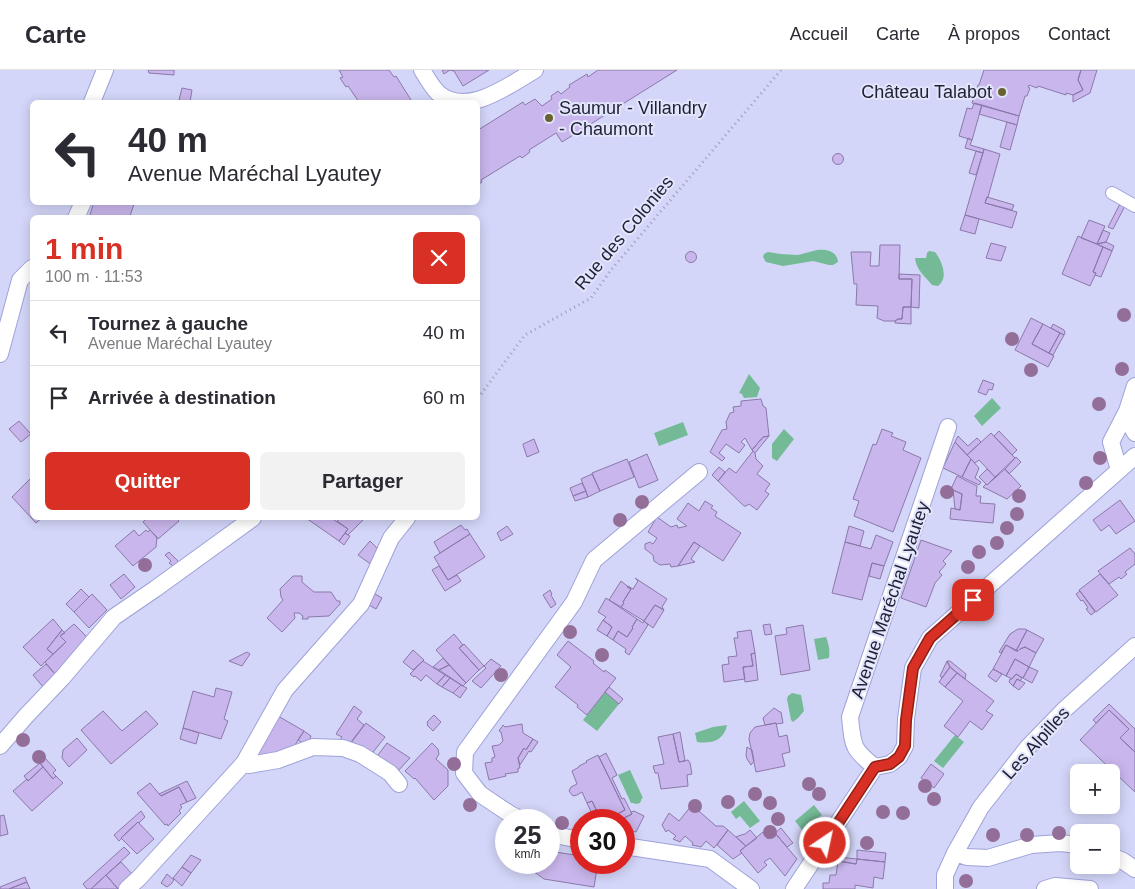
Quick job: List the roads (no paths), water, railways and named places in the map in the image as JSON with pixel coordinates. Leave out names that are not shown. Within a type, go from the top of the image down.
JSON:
[{"type":"street","points":[[93,100],[105,70]]},
{"type":"street","points":[[422,70],[438,92],[450,100]]},
{"type":"street","points":[[476,100],[489,97],[535,70]]},
{"type":"street","points":[[1112,193],[1135,206]]},
{"type":"street","points":[[0,354],[20,280],[30,270]]},
{"type":"street","points":[[1119,470],[1111,442],[1127,411],[1135,386]]},
{"type":"street","points":[[1127,411],[1135,433]]},
{"type":"street","name":"Avenue Maréchal Lyautey","points":[[875,767],[860,755],[853,743],[850,717],[948,428]]},
{"type":"street","points":[[794,889],[875,767],[890,764],[899,757],[905,746],[906,720],[913,668],[930,638],[1135,456]]},
{"type":"street","points":[[502,809],[480,794],[464,772],[466,752],[574,602],[594,560],[699,472]]},
{"type":"street","points":[[0,746],[6,733],[26,716],[63,678],[114,617],[250,520]]},
{"type":"street","points":[[127,889],[244,763],[285,690],[361,604],[392,538],[406,520]]},
{"type":"street","name":"Les Alpilles","points":[[945,889],[945,875],[981,807],[1028,747],[1064,710],[1135,646]]},
{"type":"street","points":[[244,763],[249,765],[278,760],[313,747],[343,748],[360,754],[390,774],[399,784]]},
{"type":"street","points":[[955,853],[967,857],[988,858],[1031,845],[1060,842],[1070,844]]},
{"type":"street","points":[[635,848],[710,858],[751,889]]},
{"type":"street","points":[[1120,860],[1135,869]]},
{"type":"street","points":[[1045,889],[1055,886],[1090,889]]},
{"type":"place","name":"Château Talabot","points":[[1002,92]]},
{"type":"place","name":"Saumur - Villandry - Chaumont","points":[[549,118]]}]
